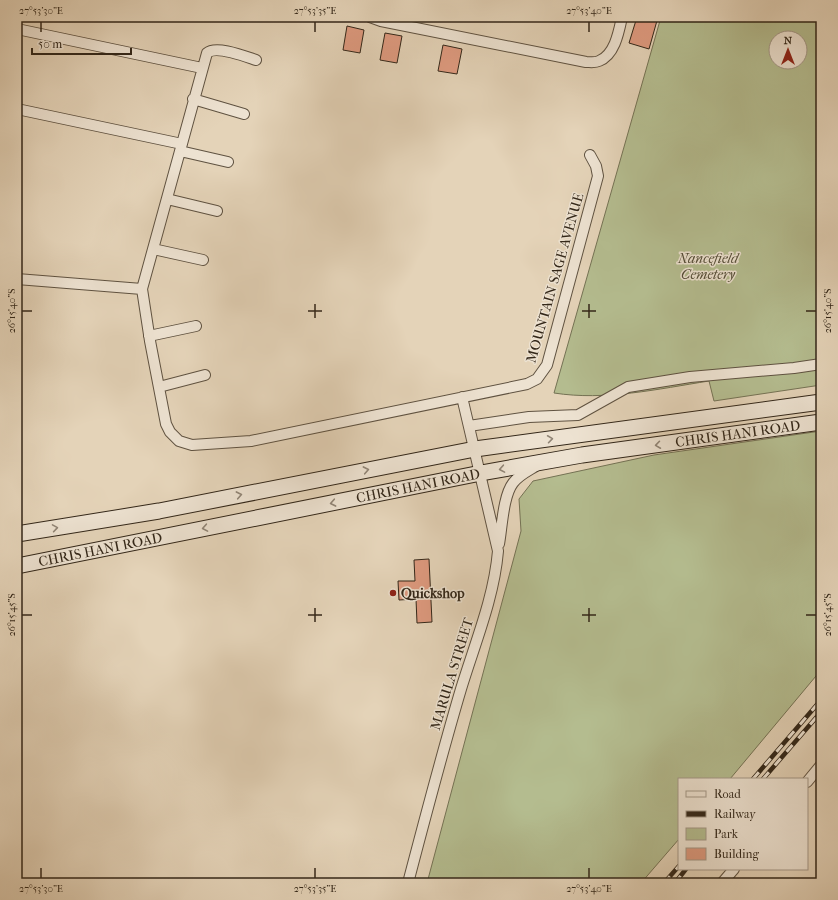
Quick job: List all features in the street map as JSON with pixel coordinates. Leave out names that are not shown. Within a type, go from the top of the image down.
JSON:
[{"type":"main road","name":"CHRIS HANI ROAD","points":[[17,534],[159,511],[475,449],[821,402]]},
{"type":"main road","name":"CHRIS HANI ROAD","points":[[17,566],[481,473],[543,462],[821,422]]},
{"type":"street","points":[[370,17],[381,21],[504,47],[586,62],[598,62],[610,52],[618,33],[622,17]]},
{"type":"street","points":[[17,29],[202,68]]},
{"type":"street","points":[[205,375],[159,387],[142,289],[193,99],[207,53],[211,49],[217,49],[256,60]]},
{"type":"street","points":[[193,99],[244,114]]},
{"type":"street","points":[[17,109],[181,147],[228,162]]},
{"type":"street","name":"MOUNTAIN SAGE AVENUE","points":[[159,387],[166,424],[174,438],[192,445],[252,441],[527,384],[537,379],[547,365],[598,176],[596,166],[590,155]]},
{"type":"street","points":[[167,199],[217,212]]},
{"type":"street","points":[[153,249],[203,260]]},
{"type":"street","points":[[17,279],[142,289]]},
{"type":"street","points":[[149,336],[196,326]]},
{"type":"street","points":[[469,426],[529,417],[578,415],[628,387],[690,377],[794,368],[821,364]]},
{"type":"street","points":[[462,397],[475,449]]},
{"type":"street","name":"MARULA STREET","points":[[408,883],[444,748],[490,597],[498,551],[475,449]]},
{"type":"street","points":[[498,551],[508,493],[512,484],[521,475],[543,462]]},
{"type":"street","points":[[808,781],[821,765]]},
{"type":"street","points":[[722,883],[733,870]]},
{"type":"green space","name":"Nancefield Cemetery","points":[[661,17],[821,17],[821,385],[714,401],[709,381],[632,393],[593,396],[554,393]]},
{"type":"green space","points":[[821,431],[821,670],[731,778],[678,778],[678,840],[641,883],[427,883],[521,531],[519,499],[533,481],[654,455]]},
{"type":"building","points":[[637,17],[658,17],[649,49],[629,43]]},
{"type":"building","points":[[347,26],[364,30],[360,53],[343,50]]},
{"type":"building","points":[[385,33],[402,36],[397,63],[380,60]]},
{"type":"building","points":[[443,45],[462,49],[457,74],[438,71]]},
{"type":"building","points":[[429,559],[432,622],[417,623],[416,599],[399,600],[398,581],[415,581],[414,560]]},
{"type":"railway","points":[[754,778],[821,700]]},
{"type":"railway","points":[[764,778],[821,712]]},
{"type":"railway","points":[[664,883],[678,867]]},
{"type":"railway","points":[[675,883],[685,870]]},
{"type":"place","name":"Quickshop","points":[[393,593]]}]
